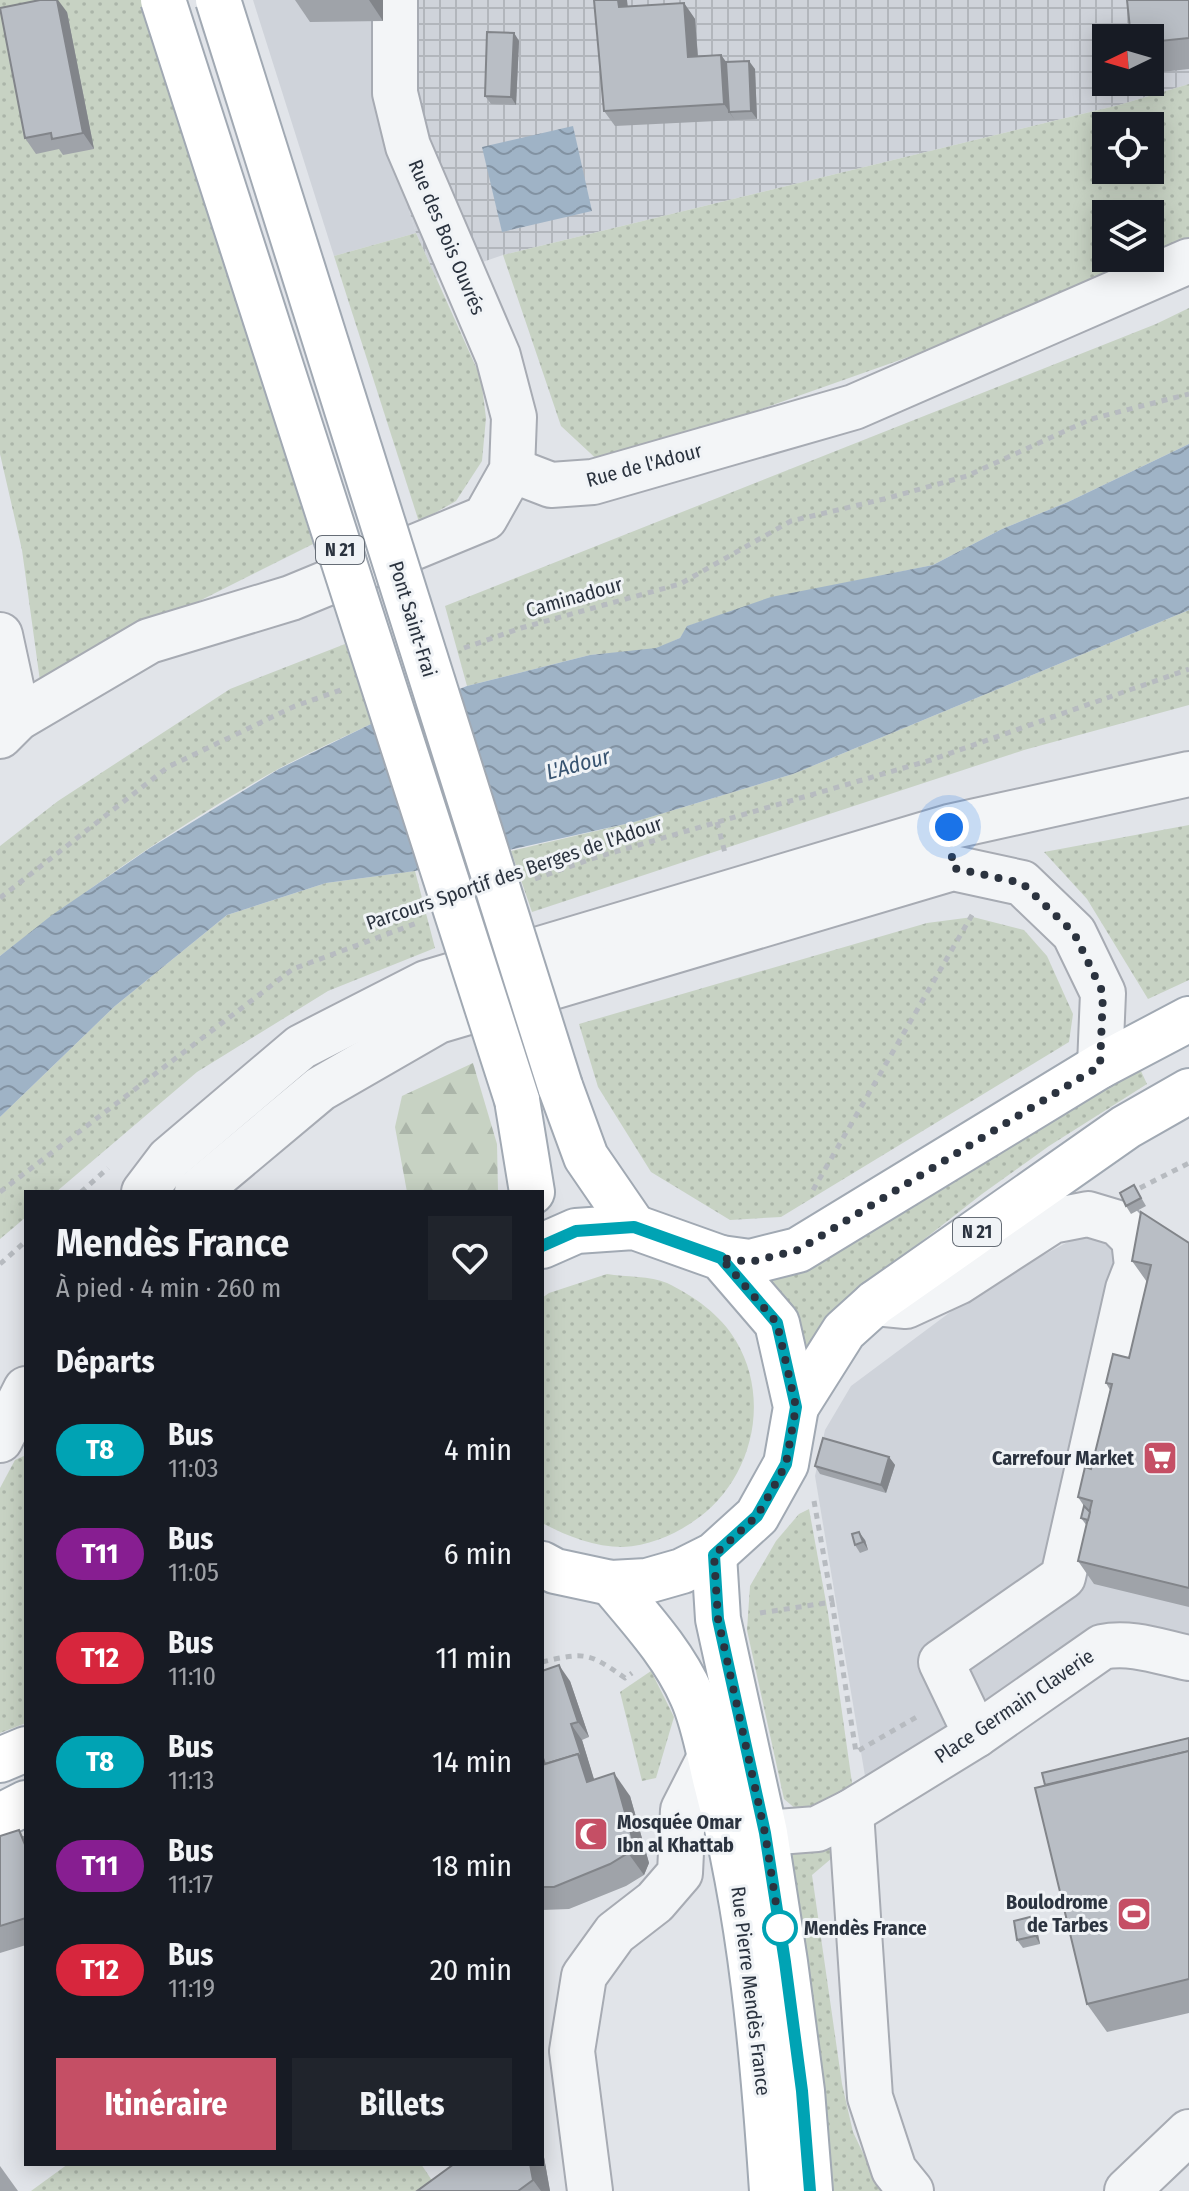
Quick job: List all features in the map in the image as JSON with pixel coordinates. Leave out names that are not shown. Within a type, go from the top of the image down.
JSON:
[{"type":"main road","name":"N 21","points":[[163,0],[517,1100],[532,1190]]},
{"type":"main road","name":"Pont Saint-Frai","points":[[218,0],[560,1086],[586,1157],[634,1227]]},
{"type":"main road","points":[[544,1245],[576,1231],[634,1227],[721,1258],[750,1262],[798,1250],[1100,1066],[1189,1019]]},
{"type":"main road","name":"N 21","points":[[796,1407],[844,1331],[875,1303],[1126,1127],[1189,1091]]},
{"type":"main road","points":[[544,1565],[555,1571],[611,1583],[647,1581],[714,1555],[757,1516],[786,1464],[796,1407],[777,1323],[721,1258]]},
{"type":"main road","name":"Rue Pierre Mendès France","points":[[714,1555],[718,1619],[765,1833],[802,2091],[810,2191]]},
{"type":"main road","name":"Rue Pierre Mendès France","points":[[611,1583],[665,1649],[693,1696],[710,1757],[725,1817],[752,1972],[766,2093],[772,2191]]},
{"type":"main road","points":[[0,1760],[24,1750]]},
{"type":"main road","points":[[0,1816],[24,1807]]},
{"type":"street","name":"Rue des Bois Ouvrés","points":[[395,0],[395,93],[408,146],[498,356],[514,417],[512,470]]},
{"type":"street","name":"Rue de l'Adour","points":[[512,470],[551,485],[593,482],[854,407],[1189,261]]},
{"type":"street","points":[[0,635],[9,727],[149,641],[291,598],[485,518],[512,470]]},
{"type":"street","points":[[199,1190],[320,1089],[438,1021],[965,857],[1189,774]]},
{"type":"street","points":[[146,1190],[169,1159],[301,1047],[426,983],[965,857],[1022,883],[1074,933],[1103,993],[1100,1066]]},
{"type":"street","points":[[875,1303],[906,1306],[958,1282],[1052,1221],[1088,1214],[1118,1223],[1134,1239],[1137,1266],[1128,1289],[1063,1577],[948,1678],[976,1735]]},
{"type":"street","points":[[0,1440],[24,1393]]},
{"type":"street","name":"Place Germain Claverie","points":[[765,1833],[817,1829],[851,1812],[976,1735],[1102,1647],[1117,1644],[1133,1646],[1189,1658]]},
{"type":"street","points":[[590,2191],[572,2051],[584,1976],[615,1933],[655,1902],[680,1873],[683,1810],[710,1757]]},
{"type":"street","points":[[851,1812],[870,2097],[894,2170],[911,2191]]},
{"type":"street","points":[[1127,2191],[1189,2132]]},
{"type":"path","name":"Caminadour","points":[[461,649],[521,628],[680,584],[791,521],[967,476],[1091,419],[1189,394]]},
{"type":"path","name":"Parcours Sportif des Berges de l'Adour","points":[[530,881],[594,858],[931,760],[1189,669]]},
{"type":"path","points":[[0,898],[168,767],[295,706],[356,685]]},
{"type":"path","points":[[806,1202],[965,857]]},
{"type":"path","name":"Parcours Sportif des Berges de l'Adour","points":[[0,1192],[293,969],[426,920]]},
{"type":"path","points":[[0,1264],[24,1243]]},
{"type":"path","points":[[812,1488],[856,1752],[948,1678]]},
{"type":"path","points":[[757,1613],[832,1602]]},
{"type":"path","points":[[544,1662],[576,1654],[600,1660],[625,1678],[636,1670]]},
{"type":"shaded area","points":[[253,0],[383,0],[385,132],[416,233],[334,256]]},
{"type":"shaded area","points":[[383,0],[1189,0],[1189,84],[1164,92],[1164,24],[1092,24],[1092,96],[1149,96],[503,255],[436,278],[416,233],[385,132]]},
{"type":"shaded area","points":[[1090,1230],[1189,1248],[1189,1645],[1124,1630],[867,1788],[815,1476],[825,1430],[851,1386],[984,1287]]},
{"type":"green space","points":[[0,0],[143,0],[313,544],[40,681],[22,550],[0,454]]},
{"type":"green space","points":[[1189,84],[1189,238],[1164,249],[1164,200],[1092,200],[1092,272],[1109,272],[917,354],[603,465],[561,426],[503,255],[1149,96],[1164,96],[1164,92]]},
{"type":"green space","points":[[416,233],[481,378],[486,418],[482,461],[456,501],[419,522],[334,256]]},
{"type":"green space","points":[[1189,308],[1189,444],[1068,502],[1002,529],[933,565],[771,598],[688,626],[680,638],[656,649],[590,655],[467,686],[445,606],[1156,324]]},
{"type":"green space","points":[[1189,610],[1189,705],[1024,750],[532,912],[511,851],[634,822],[793,774]]},
{"type":"green space","points":[[345,644],[373,723],[280,768],[207,811],[101,881],[0,956],[0,846],[58,801],[230,689]]},
{"type":"green space","points":[[1189,825],[1189,980],[1148,999],[1087,899],[1044,852]]},
{"type":"green space","points":[[415,871],[435,948],[328,991],[197,1072],[58,1190],[24,1190],[24,1219],[0,1239],[0,1117],[115,1006],[227,915],[326,883]]},
{"type":"green space","points":[[973,917],[1024,930],[1047,956],[1073,1014],[1069,1042],[781,1217],[730,1220],[651,1172],[598,1087],[579,1024],[927,923]]},
{"type":"green space","points":[[473,1063],[497,1144],[498,1190],[407,1190],[395,1127],[402,1096]]},
{"type":"green space","points":[[1140,1069],[1147,1084],[1049,1146],[982,1194],[867,1284],[823,1325],[803,1350],[764,1281],[806,1272],[1060,1112]]},
{"type":"green space","points":[[607,1274],[661,1281],[706,1307],[736,1341],[747,1365],[753,1390],[754,1416],[750,1441],[741,1466],[728,1488],[711,1507],[684,1528],[650,1542],[623,1547],[581,1540],[544,1524],[544,1297]]},
{"type":"green space","points":[[24,1456],[24,1724],[0,1733],[0,1488],[15,1460]]},
{"type":"green space","points":[[809,1509],[828,1613],[854,1797],[803,1815],[784,1799],[747,1630],[750,1586],[776,1541],[799,1514]]},
{"type":"green space","points":[[651,1671],[674,1717],[656,1778],[642,1781],[620,1692]]},
{"type":"green space","points":[[836,1839],[832,1858],[812,1875],[842,2084],[853,2132],[881,2191],[833,2191],[814,2018],[788,1847]]},
{"type":"green space","points":[[65,2166],[422,2166],[439,2191],[31,2191]]},
{"type":"water","points":[[573,126],[592,211],[502,232],[482,147]]},
{"type":"water","name":"L'Adour","points":[[1189,444],[1189,610],[793,774],[634,822],[415,871],[326,883],[227,915],[115,1006],[0,1117],[0,956],[52,915],[150,848],[279,769],[373,723],[467,686],[590,655],[656,648],[680,638],[687,626],[771,597],[933,565],[1002,529],[1068,502]]},
{"type":"building","points":[[57,0],[83,133],[52,139],[51,133],[25,138],[0,8]]},
{"type":"building","points":[[594,0],[618,0],[619,7],[684,3],[688,57],[721,55],[724,104],[604,111]]},
{"type":"building","points":[[1127,0],[1189,0],[1189,38],[1164,41],[1164,24],[1130,24]]},
{"type":"building","points":[[487,32],[514,33],[511,97],[485,96]]},
{"type":"building","points":[[749,61],[751,111],[729,112],[726,62]]},
{"type":"building","points":[[1134,1185],[1141,1198],[1126,1206],[1120,1193]]},
{"type":"building","points":[[1141,1212],[1189,1243],[1189,1588],[1078,1561],[1092,1501],[1078,1497],[1085,1467],[1091,1469],[1112,1384],[1106,1383],[1113,1354],[1129,1358],[1151,1265],[1132,1261]]},
{"type":"building","points":[[823,1438],[889,1457],[881,1485],[815,1466]]},
{"type":"building","points":[[1084,1506],[1090,1512],[1088,1520],[1081,1518]]},
{"type":"building","points":[[859,1532],[863,1542],[855,1545],[852,1534]]},
{"type":"building","points":[[559,1665],[578,1722],[571,1724],[583,1761],[578,1754],[545,1764],[544,1670]]},
{"type":"building","points":[[1189,1738],[1189,1751],[1045,1785],[1042,1773]]},
{"type":"building","name":"Boulodrome de Tarbes","points":[[1189,1751],[1189,1979],[1087,2004],[1035,1788]]},
{"type":"building","name":"Mosquée Omar Ibn al Khattab","points":[[578,1754],[587,1782],[614,1773],[633,1841],[628,1853],[610,1864],[554,1887],[544,1887],[544,1764]]},
{"type":"building","points":[[19,1830],[24,1842],[24,1919],[0,1926],[0,1836]]},
{"type":"building","points":[[1030,1917],[1035,1936],[1017,1940],[1014,1921]]},
{"type":"building","points":[[451,2166],[530,2166],[533,2180],[518,2191],[417,2191]]},
{"type":"bus line","name":"T8","points":[[544,1245],[576,1231],[634,1227],[721,1258],[777,1323],[796,1407],[786,1464],[757,1516],[714,1555],[718,1619],[765,1833],[785,1962],[802,2091],[810,2191]]},
{"type":"place","name":"Carrefour Market","points":[[1160,1458]]},
{"type":"place","name":"Mosquée Omar Ibn al Khattab","points":[[591,1834]]},
{"type":"place","name":"Boulodrome de Tarbes","points":[[1134,1914]]},
{"type":"place","name":"Mendès France","points":[[780,1928]]},
{"type":"route","points":[[780,1928],[781,1936],[765,1833],[718,1619],[714,1555],[757,1516],[772,1490],[786,1464],[796,1407],[777,1323],[721,1258],[750,1262],[798,1250],[1100,1066],[1103,993],[1074,933],[1022,883],[953,868],[949,827]]}]
